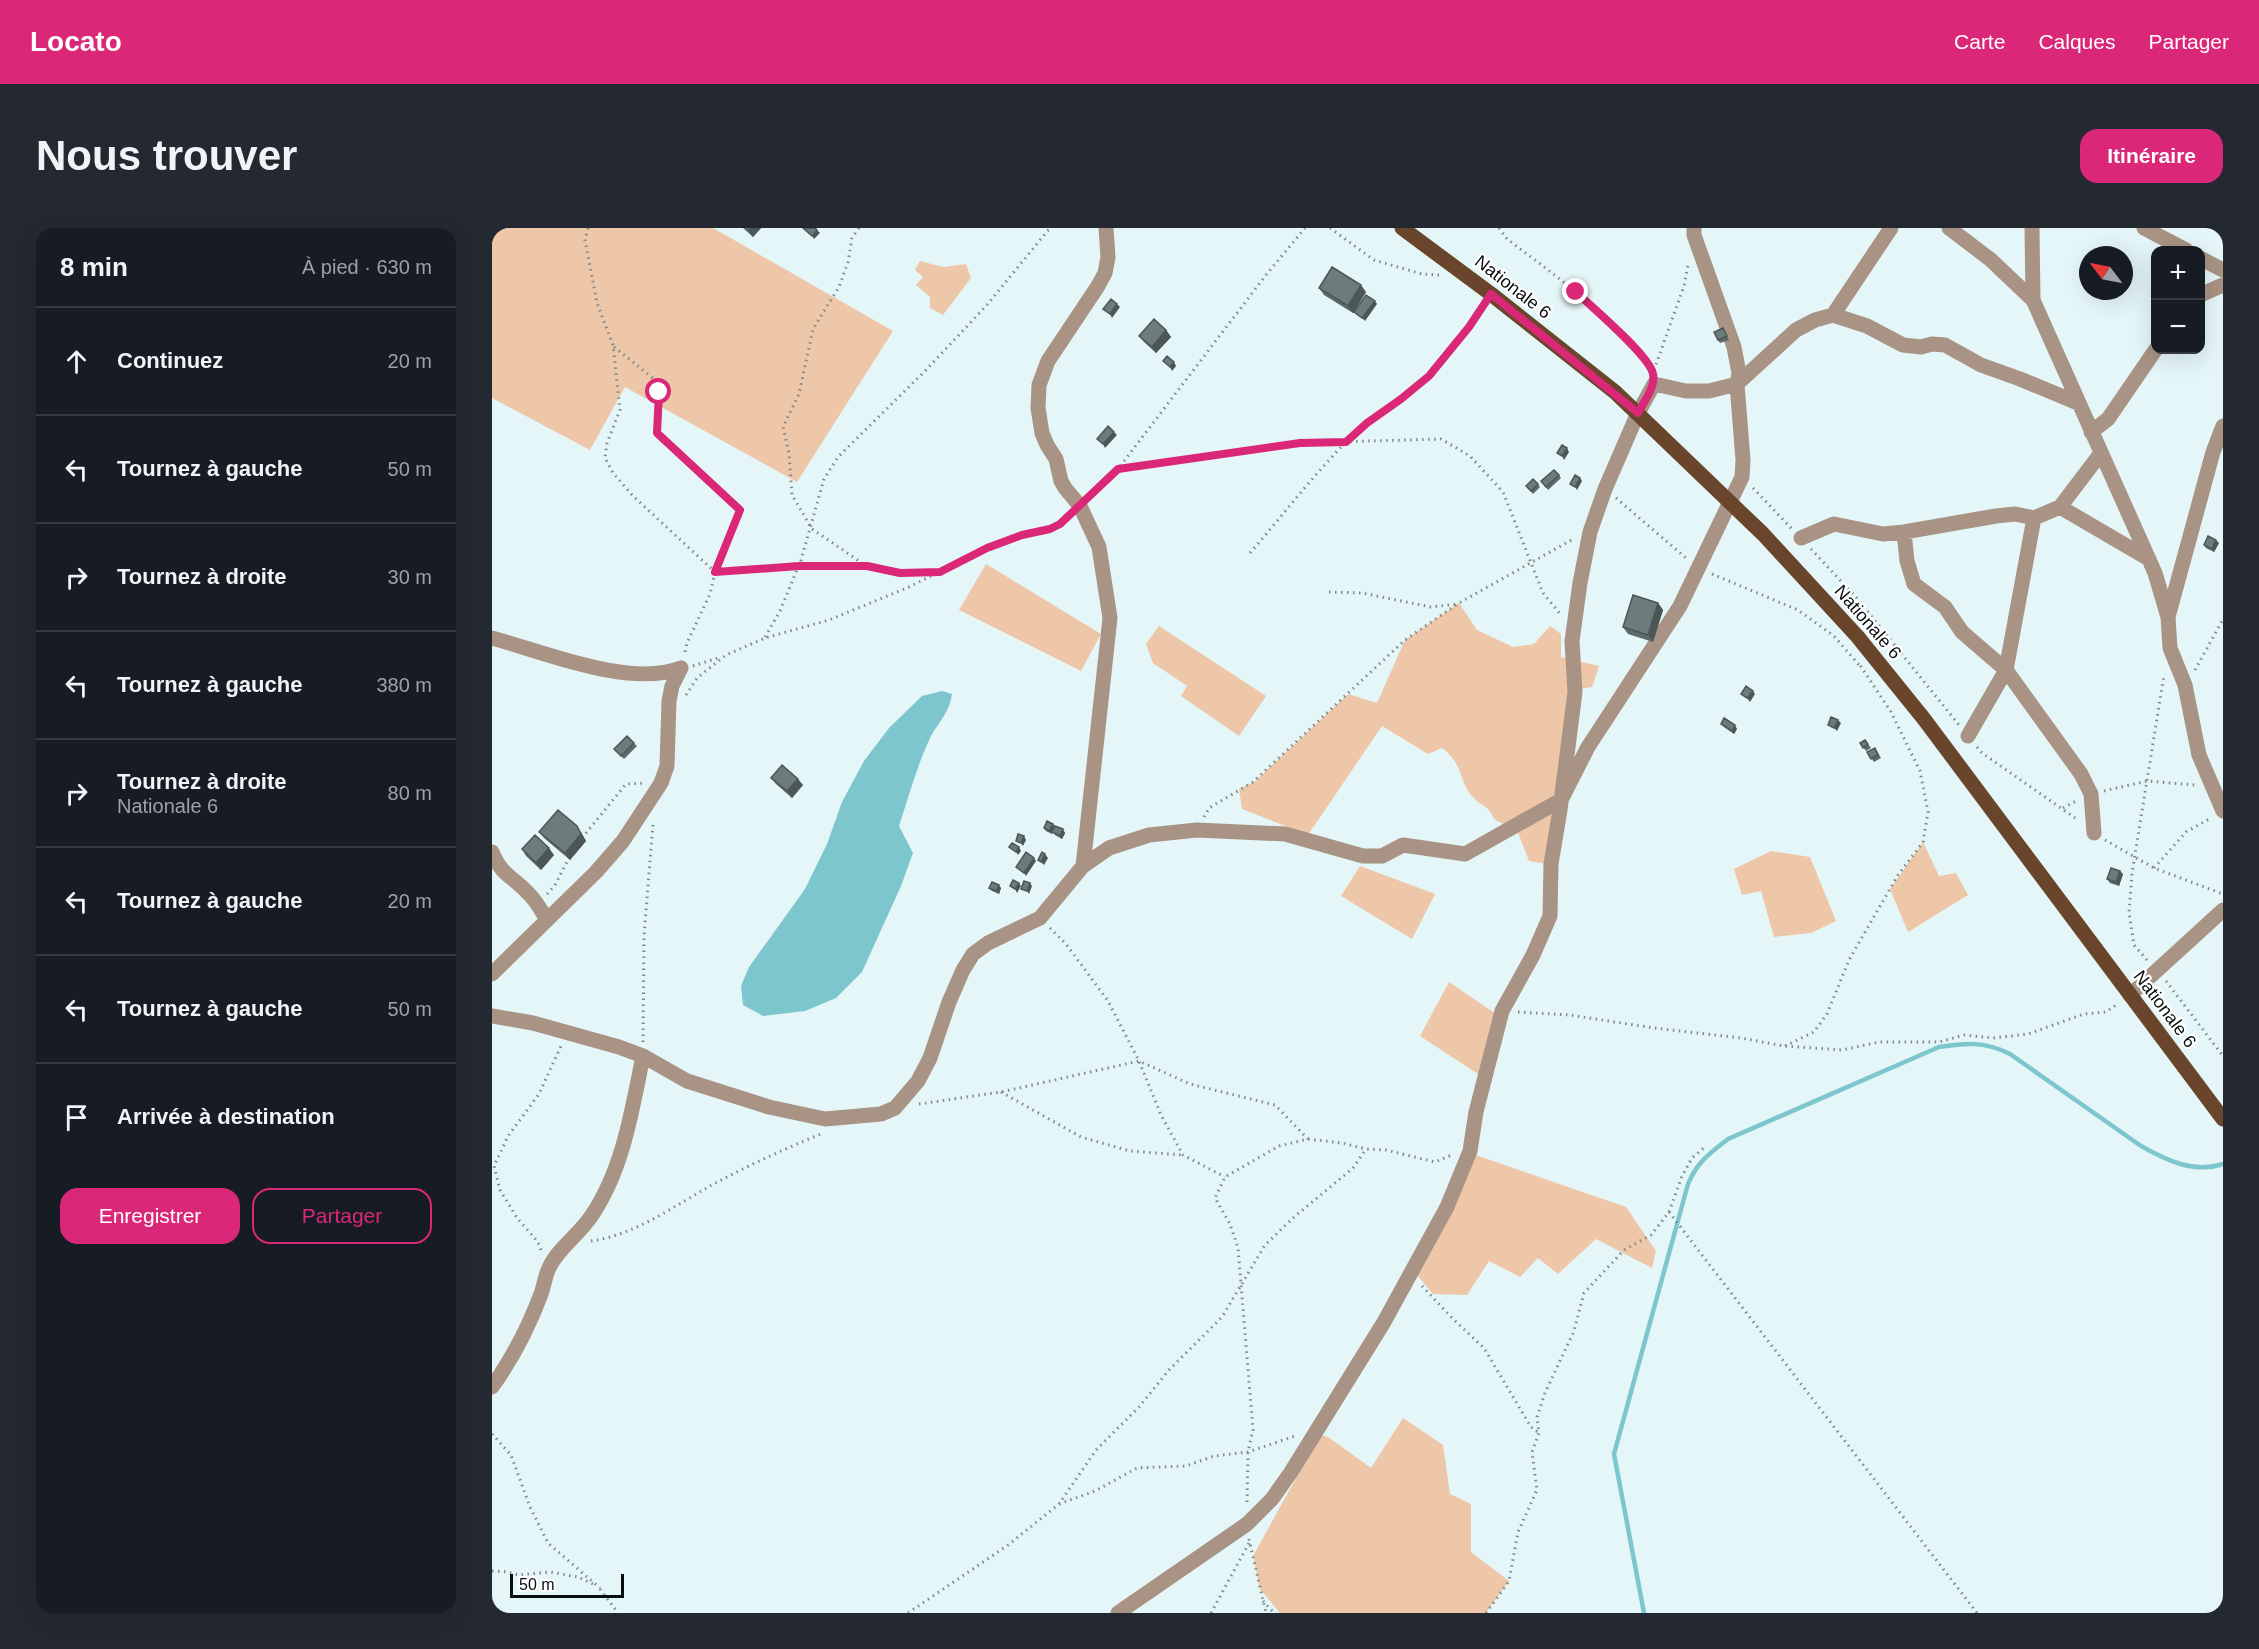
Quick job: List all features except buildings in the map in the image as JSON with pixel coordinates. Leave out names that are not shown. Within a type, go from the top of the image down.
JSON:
[{"type":"main road","name":"Nationale 6","points":[[1402,228],[1491,294],[1638,413],[1730,501],[1857,636],[1924,719],[2223,1119]]},
{"type":"street","points":[[1083,866],[1110,618],[1099,547],[1080,506],[1065,488],[1056,459],[1042,433],[1038,408],[1039,385],[1048,361],[1105,273],[1108,257],[1106,228]]},
{"type":"street","points":[[1833,315],[1892,228]]},
{"type":"street","points":[[1949,228],[1991,260],[2023,293],[2034,300]]},
{"type":"street","points":[[2032,228],[2034,300],[2155,573],[2168,617],[2170,648],[2185,685],[2194,736],[2223,811]]},
{"type":"street","points":[[2144,228],[2178,246]]},
{"type":"street","points":[[492,1016],[532,1023],[619,1047],[643,1056],[706,1089],[808,1116],[825,1119],[881,1114],[895,1108],[918,1082],[930,1058],[949,1002],[963,970],[974,954],[988,943],[1040,918],[1083,866],[1109,848],[1127,841],[1170,831],[1197,830],[1285,834],[1363,856],[1382,856],[1403,845],[1465,854],[1561,800],[1588,747],[1680,606],[1742,477],[1743,460],[1737,384],[1739,373],[1734,347],[1694,232]]},
{"type":"street","points":[[2205,261],[2223,270]]},
{"type":"street","points":[[2205,293],[2223,285]]},
{"type":"street","points":[[1119,1613],[1251,1529],[1319,1428],[1411,1274],[1447,1207],[1472,1147],[1476,1112],[1502,1011],[1533,955],[1550,916],[1551,864],[1575,692],[1572,641],[1580,583],[1590,532],[1605,489],[1653,378],[1686,391],[1709,391],[1737,384],[1796,330],[1815,320],[1833,315],[1867,326],[1903,345],[1921,347],[1932,344],[1945,345],[1981,365],[2020,378],[2078,403]]},
{"type":"street","points":[[2091,432],[2108,419],[2153,354]]},
{"type":"street","points":[[2168,617],[2213,452],[2223,426]]},
{"type":"street","points":[[1801,538],[1834,524],[1883,534],[1996,516],[2015,514],[2034,518],[2060,507],[2101,453]]},
{"type":"street","points":[[2060,507],[2149,559]]},
{"type":"street","points":[[1968,735],[2006,670],[2034,518]]},
{"type":"street","points":[[1904,532],[1907,561],[1914,585],[1945,607],[1962,632],[2006,670],[2081,774],[2091,794],[2094,833]]},
{"type":"street","points":[[492,638],[579,663],[627,673],[668,673],[681,668]]},
{"type":"street","points":[[492,974],[573,896],[623,841],[661,783],[667,766],[671,693],[681,668]]},
{"type":"street","points":[[492,852],[495,867],[527,891],[539,905],[547,920]]},
{"type":"street","points":[[2130,995],[2223,910]]},
{"type":"street","points":[[492,1387],[521,1339],[541,1295],[549,1268],[557,1255],[592,1216],[609,1183],[629,1122],[643,1056]]},
{"type":"path","points":[[588,228],[585,240],[597,303],[613,345],[620,410],[607,443],[605,458],[613,473],[633,496],[715,572],[799,566],[867,566],[900,573],[940,572]]},
{"type":"path","points":[[859,228],[852,238],[848,262],[839,287],[813,328],[799,394],[783,427],[789,453],[792,495],[812,529],[867,566]]},
{"type":"path","points":[[765,638],[780,611],[799,566],[812,529],[824,479],[838,457],[926,370],[986,306],[1050,228]]},
{"type":"path","points":[[613,345],[659,383],[657,433],[740,510],[715,572],[710,594],[687,643],[681,668],[726,655],[765,638],[829,620],[940,572],[987,548],[1022,535],[1050,529],[1080,506],[1118,469],[1259,284],[1305,228]]},
{"type":"path","points":[[1330,228],[1374,260],[1422,274],[1467,276]]},
{"type":"path","points":[[1499,228],[1507,239],[1576,292],[1638,351],[1653,378]]},
{"type":"path","points":[[1653,378],[1684,286],[1694,232]]},
{"type":"path","points":[[1250,553],[1346,442],[1367,423],[1429,376],[1469,327],[1491,294]]},
{"type":"path","points":[[1118,469],[1300,443],[1441,439],[1470,456],[1503,492],[1543,593],[1562,616]]},
{"type":"path","points":[[1605,489],[1698,569],[1798,610],[1834,636],[1860,666],[1891,712],[1920,771],[1928,812],[1923,842],[1898,875],[1849,960],[1827,1014],[1814,1032],[1784,1046]]},
{"type":"path","points":[[1197,830],[1209,808],[1253,782],[1405,640],[1459,603],[1532,561],[1590,532]]},
{"type":"path","points":[[1329,592],[1362,593],[1431,607],[1459,603]]},
{"type":"path","points":[[2185,685],[2204,656],[2223,619]]},
{"type":"path","points":[[1857,636],[1860,666]]},
{"type":"path","points":[[686,696],[697,678],[726,655]]},
{"type":"path","points":[[2166,668],[2133,857],[2129,914],[2134,945],[2223,1056]]},
{"type":"path","points":[[2063,808],[2091,794],[2147,781],[2212,787]]},
{"type":"path","points":[[581,839],[626,784],[661,783]]},
{"type":"path","points":[[2154,868],[2186,832],[2223,811]]},
{"type":"path","points":[[643,1056],[644,936],[653,822]]},
{"type":"path","points":[[539,905],[555,885],[574,848]]},
{"type":"path","points":[[1040,918],[1066,944],[1108,1001],[1139,1061],[1161,1115],[1183,1155]]},
{"type":"path","points":[[1502,1011],[1570,1014],[1784,1046],[1842,1050],[1879,1042],[1939,1041],[1964,1035],[1993,1038],[2028,1034],[2084,1014],[2106,1012],[2130,995]]},
{"type":"path","points":[[549,1268],[538,1242],[517,1218],[500,1190],[493,1166],[508,1136],[539,1094],[566,1033]]},
{"type":"path","points":[[895,1108],[1001,1092],[1139,1061],[1190,1084],[1275,1105],[1308,1139]]},
{"type":"path","points":[[1001,1092],[1081,1137],[1130,1151],[1183,1155],[1225,1177]]},
{"type":"path","points":[[568,1244],[603,1240],[645,1223],[724,1179],[785,1149],[829,1131]]},
{"type":"path","points":[[1266,1613],[1250,1543],[1248,1452],[1253,1430],[1238,1248],[1230,1224],[1215,1198],[1225,1177],[1279,1146],[1308,1139],[1342,1143],[1366,1149],[1386,1150],[1435,1162],[1472,1147]]},
{"type":"path","points":[[1486,1613],[1509,1581],[1518,1532],[1538,1490],[1532,1452],[1539,1433],[1537,1417],[1545,1393],[1574,1331],[1584,1293],[1624,1250],[1651,1235],[1669,1212],[1682,1176],[1692,1158],[1706,1147]]},
{"type":"path","points":[[908,1613],[1008,1545],[1059,1504],[1096,1450],[1139,1407],[1169,1370],[1222,1317],[1265,1245],[1293,1218],[1353,1168],[1366,1149]]},
{"type":"path","points":[[1669,1212],[1977,1613]]},
{"type":"path","points":[[1411,1274],[1484,1348],[1531,1426],[1539,1433]]},
{"type":"path","points":[[1059,1504],[1095,1491],[1137,1468],[1186,1466],[1214,1456],[1248,1452],[1319,1428]]},
{"type":"path","points":[[492,1434],[511,1455],[530,1507],[548,1543],[600,1588],[618,1613]]},
{"type":"path","points":[[1211,1613],[1250,1543],[1251,1529]]},
{"type":"path","points":[[492,1571],[518,1575],[550,1572],[578,1577],[600,1588]]},
{"type":"path","points":[[1262,1599],[1274,1613]]},
{"type":"shaded area","points":[[492,228],[713,228],[893,331],[797,482],[625,387],[590,450],[492,398]]},
{"type":"shaded area","points":[[920,261],[943,267],[966,264],[971,278],[943,315],[930,308],[930,297],[916,285],[923,277],[915,270]]},
{"type":"shaded area","points":[[986,564],[1101,634],[1081,671],[959,610]]},
{"type":"shaded area","points":[[1459,603],[1477,630],[1513,647],[1534,644],[1550,626],[1561,634],[1561,657],[1599,666],[1592,687],[1578,689],[1547,864],[1529,861],[1517,830],[1495,820],[1489,810],[1475,800],[1464,784],[1454,760],[1442,748],[1428,754],[1382,726],[1308,835],[1242,809],[1239,789],[1254,782],[1348,694],[1377,703],[1405,640]]},
{"type":"shaded area","points":[[1159,626],[1266,696],[1239,736],[1181,696],[1187,686],[1153,663],[1146,644]]},
{"type":"shaded area","points":[[1923,842],[1939,876],[1956,873],[1968,895],[1908,932],[1890,889]]},
{"type":"shaded area","points":[[1771,851],[1810,857],[1836,921],[1811,933],[1774,937],[1761,891],[1742,895],[1734,869]]},
{"type":"shaded area","points":[[1360,866],[1435,894],[1412,939],[1341,896]]},
{"type":"shaded area","points":[[1449,982],[1496,1014],[1481,1076],[1420,1036]]},
{"type":"shaded area","points":[[1470,1153],[1626,1207],[1656,1251],[1652,1268],[1596,1239],[1558,1274],[1538,1258],[1520,1277],[1489,1261],[1467,1295],[1433,1294],[1416,1274]]},
{"type":"shaded area","points":[[1403,1418],[1443,1445],[1450,1494],[1471,1504],[1471,1552],[1509,1581],[1486,1613],[1280,1613],[1260,1589],[1253,1556],[1320,1435],[1328,1437],[1371,1468]]},
{"type":"water","points":[[942,691],[952,694],[951,700],[926,747],[899,826],[913,853],[901,886],[862,972],[836,998],[805,1011],[763,1016],[743,1005],[741,986],[749,967],[805,889],[827,844],[842,802],[864,761],[889,728],[922,696]]},
{"type":"waterway","points":[[1644,1613],[1614,1454],[1688,1184],[1700,1164],[1721,1144],[1939,1047],[1975,1044],[2010,1054],[2141,1146],[2160,1156],[2191,1166],[2212,1167],[2223,1164]]},
{"type":"route","points":[[659,392],[657,433],[740,510],[715,572],[799,566],[867,566],[900,573],[940,572],[987,548],[1060,524],[1118,469],[1300,443],[1346,442],[1367,423],[1429,376],[1469,327],[1491,294],[1638,413],[1653,384],[1653,372],[1638,351],[1576,292]]}]
